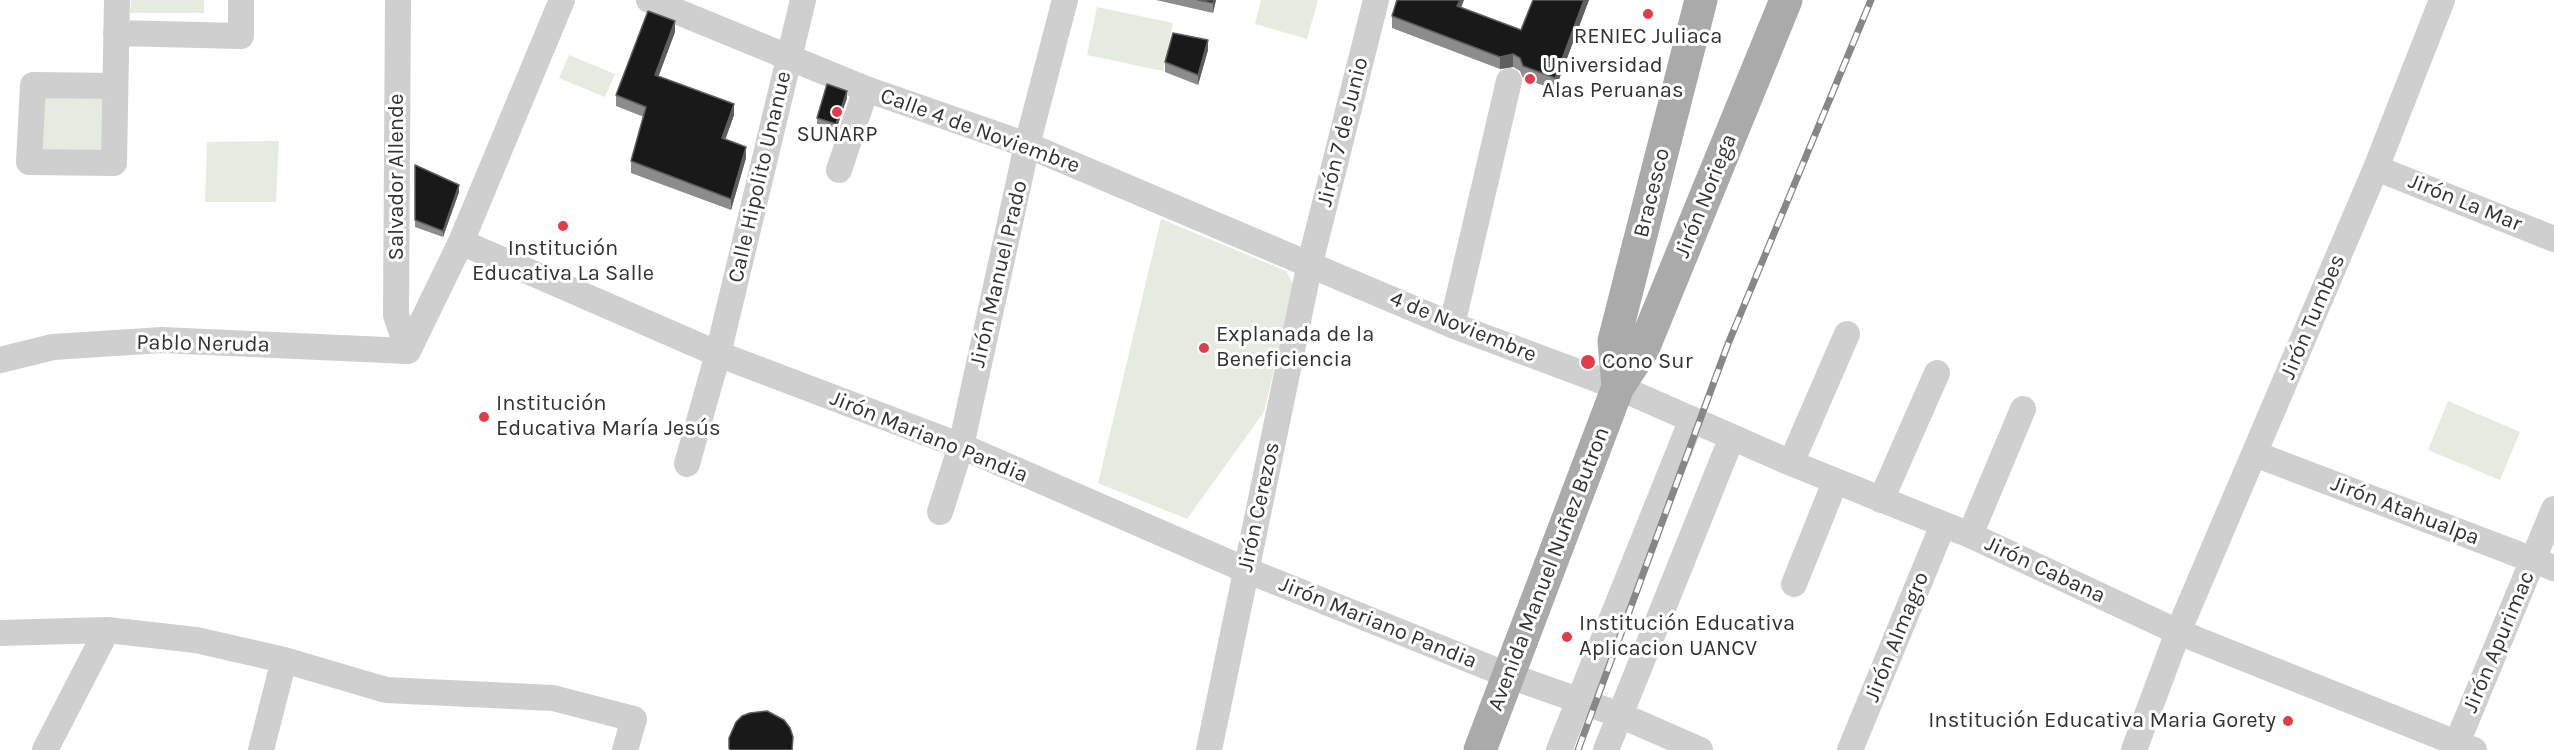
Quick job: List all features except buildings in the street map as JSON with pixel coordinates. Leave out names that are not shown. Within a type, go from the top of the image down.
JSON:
[{"type":"main road","name":"Bracesco","points":[[1618,387],[1614,341],[1701,0]]},
{"type":"main road","name":"Jirón Noriega","points":[[1618,387],[1643,349],[1786,0]]},
{"type":"main road","name":"Avenida Manuel Nuñez Butron","points":[[1480,750],[1618,387]]},
{"type":"street","points":[[115,86],[117,0]]},
{"type":"street","points":[[116,33],[241,36],[241,0]]},
{"type":"street","name":"Salvador Allende","points":[[398,0],[396,315],[408,351]]},
{"type":"street","points":[[408,351],[461,243],[562,0]]},
{"type":"street","name":"Calle 4 de Noviembre","points":[[649,0],[866,89],[1028,146],[1310,263]]},
{"type":"street","name":"Calle Hipolito Unanue","points":[[687,464],[718,354],[802,0]]},
{"type":"street","name":"Jirón Manuel Prado","points":[[940,512],[961,447],[1028,146],[1065,0]]},
{"type":"street","name":"Jirón 7 de Junio","points":[[1310,263],[1376,0]]},
{"type":"street","name":"Jirón Tumbes","points":[[2134,750],[2178,632],[2376,168],[2442,0]]},
{"type":"street","points":[[1452,325],[1509,81]]},
{"type":"street","points":[[838,170],[866,89]]},
{"type":"street","name":"Jirón La Mar","points":[[2376,168],[2554,239]]},
{"type":"street","name":"Jirón Mariano Pandia","points":[[461,243],[718,354],[961,447],[1246,570],[1510,676],[1620,715],[1700,750]]},
{"type":"street","name":"4 de Noviembre","points":[[1310,263],[1452,325],[1618,387]]},
{"type":"street","name":"Jirón Cerezos","points":[[1209,750],[1310,263]]},
{"type":"street","points":[[1791,463],[1847,334]]},
{"type":"street","name":"Pablo Neruda","points":[[0,360],[53,347],[162,340],[408,351]]},
{"type":"street","points":[[1881,500],[1936,373]]},
{"type":"street","name":"Jirón Cabana","points":[[1618,387],[1835,482],[1970,535],[2178,632],[2461,748]]},
{"type":"street","points":[[1970,535],[2024,409]]},
{"type":"street","points":[[1558,750],[1692,419]]},
{"type":"street","points":[[1606,750],[1732,437]]},
{"type":"street","name":"Jirón Atahualpa","points":[[2255,454],[2544,564]]},
{"type":"street","points":[[1794,584],[1835,482]]},
{"type":"street","name":"Jirón Apurimac","points":[[2461,748],[2544,564],[2554,509]]},
{"type":"street","name":"Jirón Almagro","points":[[1850,750],[1943,525]]},
{"type":"street","points":[[45,750],[107,630]]},
{"type":"street","points":[[0,633],[107,630],[196,640],[284,660],[386,690],[553,698],[634,719],[625,750]]},
{"type":"street","points":[[261,750],[284,660]]},
{"type":"shaded area","points":[[131,0],[204,0],[204,13],[130,13]]},
{"type":"shaded area","points":[[1261,0],[1318,0],[1307,39],[1255,24]]},
{"type":"shaded area","points":[[1097,7],[1173,23],[1163,71],[1087,55]]},
{"type":"shaded area","points":[[569,55],[615,74],[605,97],[559,78]]},
{"type":"shaded area","points":[[38,92],[108,95],[107,155],[37,153]]},
{"type":"shaded area","points":[[279,141],[276,202],[205,202],[207,142]]},
{"type":"shaded area","name":"Explanada de la Beneficiencia","points":[[1161,219],[1286,271],[1294,285],[1264,412],[1187,519],[1098,483]]},
{"type":"shaded area","points":[[2448,401],[2520,432],[2500,480],[2428,450]]},
{"type":"railway","points":[[1578,750],[1728,344],[1871,0]]},
{"type":"place","name":"RENIEC Juliaca","points":[[1648,14]]},
{"type":"place","name":"Universidad Alas Peruanas","points":[[1530,79]]},
{"type":"place","name":"SUNARP","points":[[837,112]]},
{"type":"place","name":"Institución Educativa La Salle","points":[[563,226]]},
{"type":"place","name":"Explanada de la Beneficiencia","points":[[1204,348]]},
{"type":"place","name":"Cono Sur","points":[[1588,362]]},
{"type":"place","name":"Institución Educativa María Jesús","points":[[484,417]]},
{"type":"place","name":"Institución Educativa Aplicacion UANCV","points":[[1567,637]]},
{"type":"place","name":"Institución Educativa Maria Gorety","points":[[2288,721]]}]
